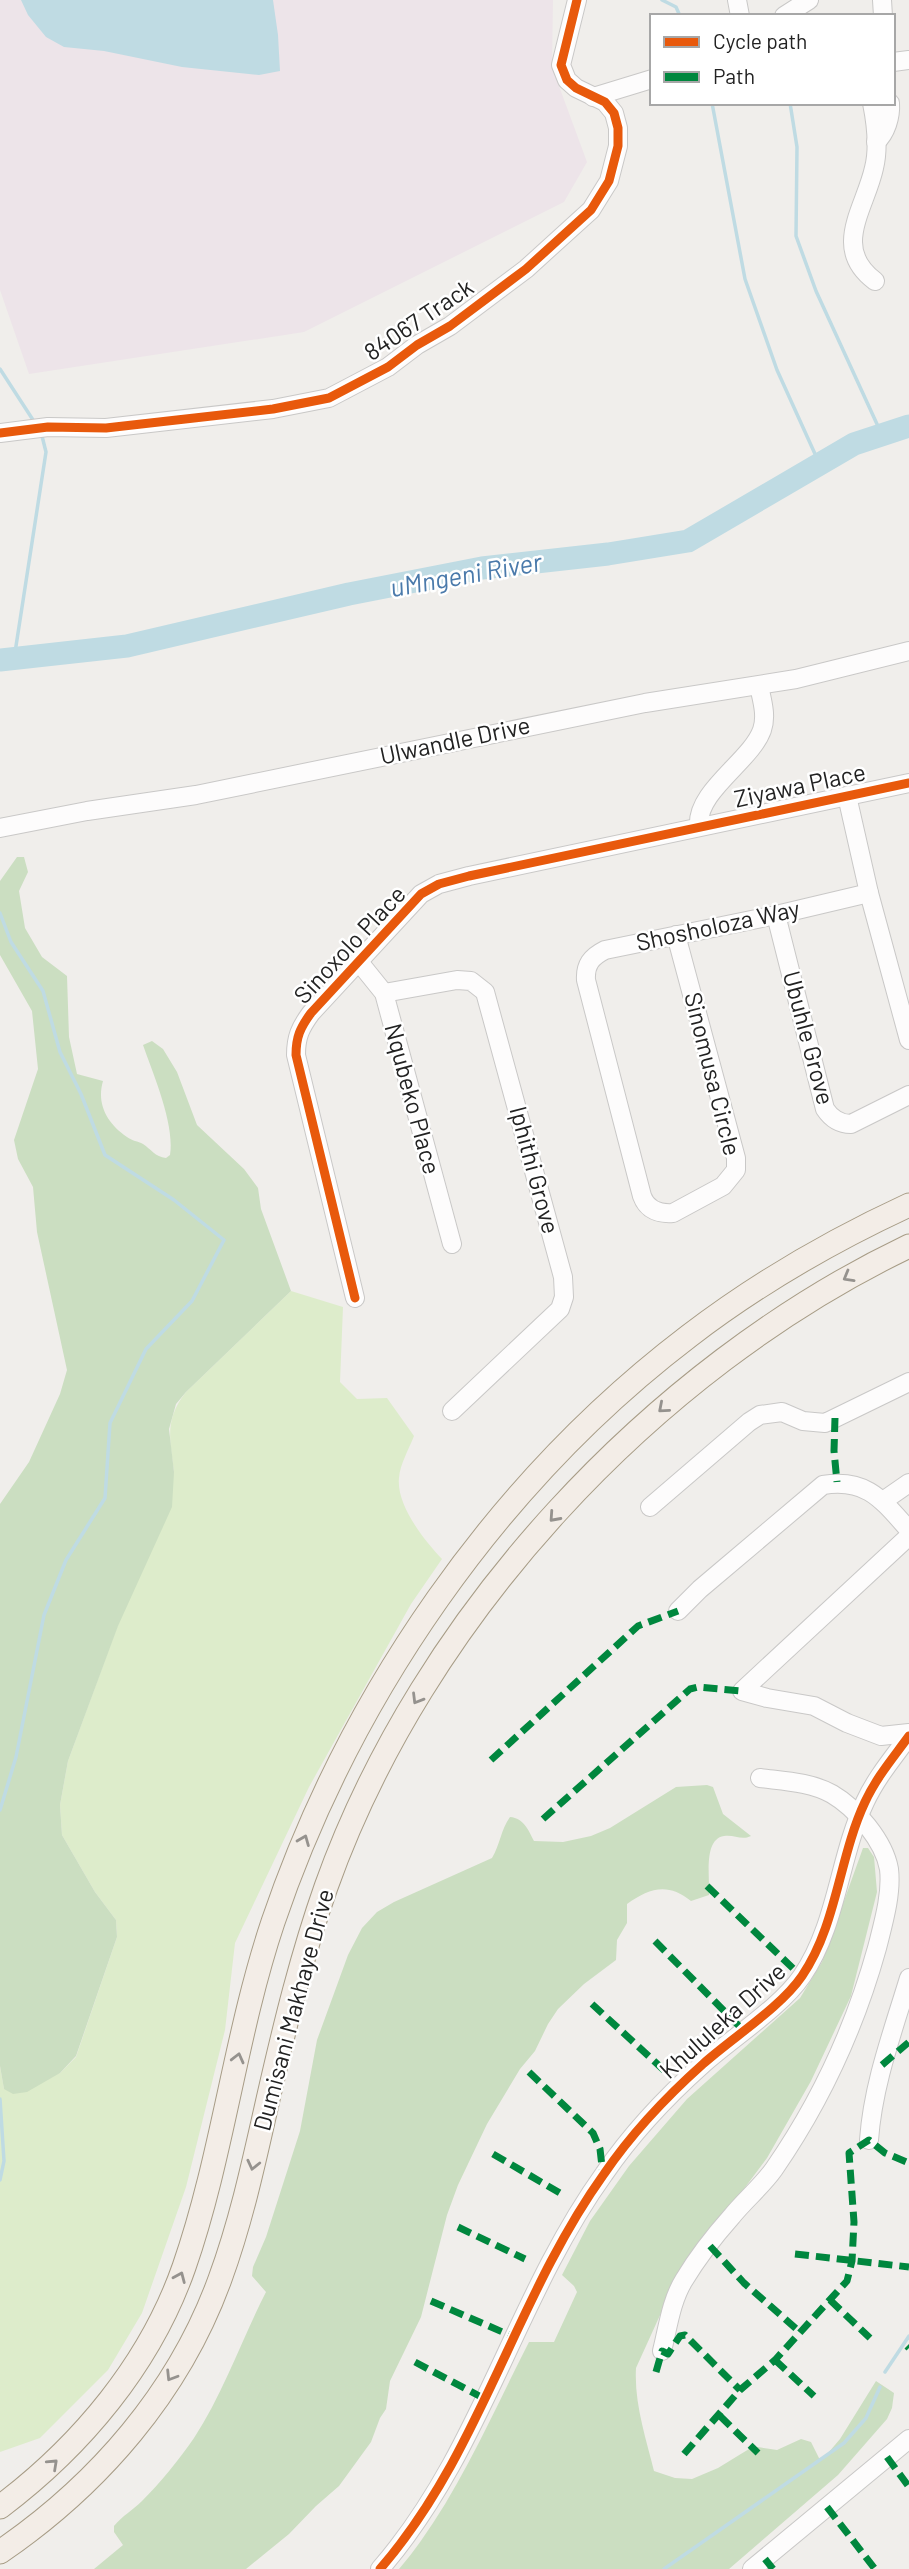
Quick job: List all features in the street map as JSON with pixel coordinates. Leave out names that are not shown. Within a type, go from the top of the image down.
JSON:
[{"type":"main road","name":"Dumisani Makhaye Drive","points":[[0,2507],[49,2468],[94,2421],[128,2374],[164,2312],[183,2271],[201,2214],[259,1968],[292,1870],[350,1740],[389,1671],[430,1609],[488,1534],[563,1450],[595,1416],[654,1364],[707,1322],[778,1275],[837,1241],[909,1205]]},
{"type":"main road","name":"Dumisani Makhaye Drive","points":[[0,2552],[45,2520],[111,2457],[149,2409],[196,2335],[220,2281],[244,2202],[300,1967],[327,1885],[381,1764],[411,1709],[466,1623],[502,1577],[600,1467],[673,1399],[715,1365],[795,1309],[857,1272],[909,1246]]},
{"type":"street","name":"84067 Track","points":[[0,433],[48,427],[106,429],[308,404],[341,393],[388,367],[417,345],[450,326],[526,269],[591,210],[609,181],[618,146],[618,128],[614,113],[605,102],[576,88],[567,80],[561,65],[577,0]]},
{"type":"street","points":[[787,14],[809,0]]},
{"type":"street","points":[[593,97],[650,80]]},
{"type":"street","points":[[872,105],[875,166],[852,240],[856,261],[862,271],[875,281]]},
{"type":"street","points":[[876,142],[885,133],[890,105]]},
{"type":"street","name":"Ulwandle Drive","points":[[0,828],[87,811],[196,795],[645,703],[759,686],[909,651]]},
{"type":"street","points":[[699,827],[698,819],[708,800],[761,732],[763,710],[759,686]]},
{"type":"street","name":"Ziyawa Place","points":[[699,827],[909,783]]},
{"type":"street","points":[[847,796],[869,893],[909,1041]]},
{"type":"street","name":"Sinoxolo Place","points":[[355,1298],[296,1055],[300,1028],[407,908],[421,894],[439,884],[699,827]]},
{"type":"street","name":"Shosholoza Way","points":[[586,980],[587,965],[605,950],[869,893]]},
{"type":"street","name":"Ubuhle Grove","points":[[776,915],[825,1109],[830,1116],[844,1124],[851,1124],[909,1095]]},
{"type":"street","name":"Sinomusa Circle","points":[[586,980],[642,1196],[654,1211],[673,1213],[723,1186],[736,1170],[736,1158],[676,935]]},
{"type":"street","name":"Nqubeko Place","points":[[359,962],[384,992],[452,1244]]},
{"type":"street","name":"Iphithi Grove","points":[[384,992],[457,980],[471,981],[485,992],[563,1277],[564,1297],[560,1309],[452,1411]]},
{"type":"street","points":[[650,1507],[760,1415],[782,1412],[815,1423],[825,1423],[909,1382]]},
{"type":"street","points":[[678,1611],[699,1589],[823,1485],[838,1482],[856,1484],[883,1501],[909,1530]]},
{"type":"street","points":[[883,1501],[909,1483]]},
{"type":"street","points":[[909,1536],[743,1691],[814,1706],[881,1736],[909,1735]]},
{"type":"street","name":"Khululeka Drive","points":[[380,2569],[417,2521],[448,2471],[544,2273],[578,2212],[603,2175],[634,2133],[678,2087],[775,2004],[802,1977],[824,1933],[864,1803],[909,1735]]},
{"type":"street","points":[[662,2351],[675,2296],[685,2278],[730,2218],[771,2173],[802,2127],[829,2076],[854,2020],[883,1925],[889,1870],[884,1853],[859,1818],[831,1793],[805,1785],[760,1778]]},
{"type":"street","points":[[869,2140],[882,2065],[909,1978]]},
{"type":"street","points":[[752,2569],[909,2439]]},
{"type":"shaded area","points":[[0,0],[553,0],[552,67],[587,162],[564,202],[304,332],[29,374],[0,290]]},
{"type":"green space","points":[[17,857],[24,857],[28,872],[19,891],[25,928],[42,957],[67,976],[69,1037],[77,1074],[103,1081],[101,1098],[109,1120],[129,1138],[166,1158],[170,1155],[169,1129],[162,1099],[143,1045],[152,1041],[163,1049],[177,1072],[197,1125],[244,1169],[258,1188],[261,1209],[291,1291],[176,1404],[169,1429],[174,1472],[172,1507],[118,1626],[68,1761],[60,1805],[62,1835],[95,1892],[116,1920],[117,1937],[76,2056],[60,2073],[27,2092],[13,2094],[4,2089],[0,2066],[0,1504],[29,1462],[60,1394],[67,1370],[37,1232],[33,1187],[18,1159],[14,1140],[38,1069],[32,1011],[0,955],[0,881]]},
{"type":"green space","points":[[291,1291],[343,1307],[340,1382],[357,1399],[387,1398],[414,1436],[401,1467],[399,1488],[413,1522],[442,1559],[411,1604],[309,1787],[235,1943],[225,2030],[186,2187],[142,2313],[108,2370],[40,2438],[0,2452],[0,2066],[4,2089],[60,2073],[76,2057],[117,1937],[116,1920],[95,1892],[62,1835],[60,1805],[68,1761],[174,1472],[170,1430],[174,1412],[186,1392]]},
{"type":"green space","points":[[676,1787],[713,1787],[723,1814],[751,1836],[724,1836],[713,1844],[709,1860],[709,1895],[691,1901],[674,1891],[659,1889],[643,1894],[627,1904],[627,1923],[617,1940],[616,1960],[584,1984],[558,2009],[548,2024],[535,2051],[520,2069],[487,2124],[458,2185],[447,2215],[421,2317],[390,2381],[386,2409],[371,2442],[339,2486],[289,2534],[246,2569],[94,2569],[123,2545],[114,2532],[114,2526],[156,2487],[205,2421],[266,2292],[252,2276],[253,2267],[266,2237],[300,2131],[317,2040],[348,1955],[362,1928],[377,1912],[394,1902],[492,1858],[510,1817],[522,1822],[534,1841],[563,1842],[591,1836],[610,1828]]},
{"type":"green space","points":[[863,1848],[868,1848],[874,1857],[877,1892],[851,1996],[811,2081],[767,2158],[676,2280],[636,2368],[636,2381],[641,2420],[654,2471],[675,2478],[692,2479],[718,2468],[749,2449],[758,2447],[777,2450],[801,2439],[811,2442],[819,2458],[823,2459],[840,2439],[876,2381],[894,2393],[887,2419],[838,2475],[729,2569],[399,2569],[419,2544],[454,2489],[529,2342],[554,2342],[577,2292],[562,2275],[590,2221],[629,2166],[687,2099],[800,1998],[822,1962]]},
{"type":"water","points":[[21,0],[273,0],[280,71],[259,75],[182,67],[104,51],[64,47],[46,37],[28,15]]},
{"type":"waterway","points":[[662,0],[676,7],[679,14]]},
{"type":"waterway","points":[[712,105],[745,279],[777,370],[820,465]]},
{"type":"waterway","points":[[790,105],[797,147],[796,236],[816,291],[882,435]]},
{"type":"waterway","points":[[0,369],[35,423]]},
{"type":"waterway","name":"uMngeni River","points":[[0,660],[127,646],[349,594],[482,568],[608,554],[688,541],[854,444],[909,426]]},
{"type":"waterway","points":[[14,659],[46,452],[41,432]]},
{"type":"waterway","points":[[0,913],[11,942],[43,991],[60,1052],[81,1094],[105,1155],[174,1200],[224,1240],[192,1301],[146,1349],[110,1423],[105,1498],[66,1560],[44,1615],[16,1757],[0,1810]]},
{"type":"waterway","points":[[0,2099],[4,2161],[0,2180]]},
{"type":"waterway","points":[[885,2372],[909,2336]]},
{"type":"waterway","points":[[664,2569],[844,2443],[866,2418],[880,2387]]},
{"type":"marked path","points":[[835,1418],[837,1482]]},
{"type":"marked path","points":[[491,1760],[638,1626],[678,1611]]},
{"type":"marked path","points":[[543,1819],[690,1689],[698,1687],[742,1691]]},
{"type":"marked path","points":[[707,1886],[802,1977]]},
{"type":"marked path","points":[[655,1941],[743,2030]]},
{"type":"marked path","points":[[592,2004],[666,2072]]},
{"type":"marked path","points":[[882,2065],[909,2042]]},
{"type":"marked path","points":[[529,2072],[593,2133],[600,2149],[603,2175]]},
{"type":"marked path","points":[[684,2454],[740,2390],[775,2360],[847,2281],[852,2261],[854,2222],[849,2153],[869,2140],[885,2153],[909,2163]]},
{"type":"marked path","points":[[493,2154],[560,2193]]},
{"type":"marked path","points":[[458,2227],[525,2259]]},
{"type":"marked path","points":[[710,2246],[744,2283],[800,2332]]},
{"type":"marked path","points":[[795,2254],[909,2267]]},
{"type":"marked path","points":[[830,2300],[870,2338]]},
{"type":"marked path","points":[[431,2301],[514,2337]]},
{"type":"marked path","points":[[656,2372],[662,2351],[668,2354],[680,2336],[685,2335],[740,2390]]},
{"type":"marked path","points":[[775,2360],[814,2396]]},
{"type":"marked path","points":[[415,2362],[485,2399]]},
{"type":"marked path","points":[[720,2416],[758,2453]]},
{"type":"marked path","points":[[887,2457],[909,2487]]},
{"type":"marked path","points":[[827,2507],[875,2569]]},
{"type":"marked path","points":[[765,2559],[773,2569]]},
{"type":"cycle path","points":[[0,433],[48,427],[106,428],[273,409],[329,398],[388,367],[417,345],[450,326],[526,269],[591,210],[609,181],[618,146],[618,128],[614,113],[605,102],[576,88],[567,80],[561,65],[577,0]]},
{"type":"cycle path","points":[[355,1298],[296,1055],[297,1043],[301,1028],[311,1013],[421,894],[439,884],[469,876],[909,783]]},
{"type":"cycle path","points":[[380,2569],[415,2524],[445,2476],[546,2272],[573,2222],[604,2174],[638,2130],[676,2089],[769,2011],[802,1976],[823,1935],[856,1823],[869,1793],[909,1736]]}]
